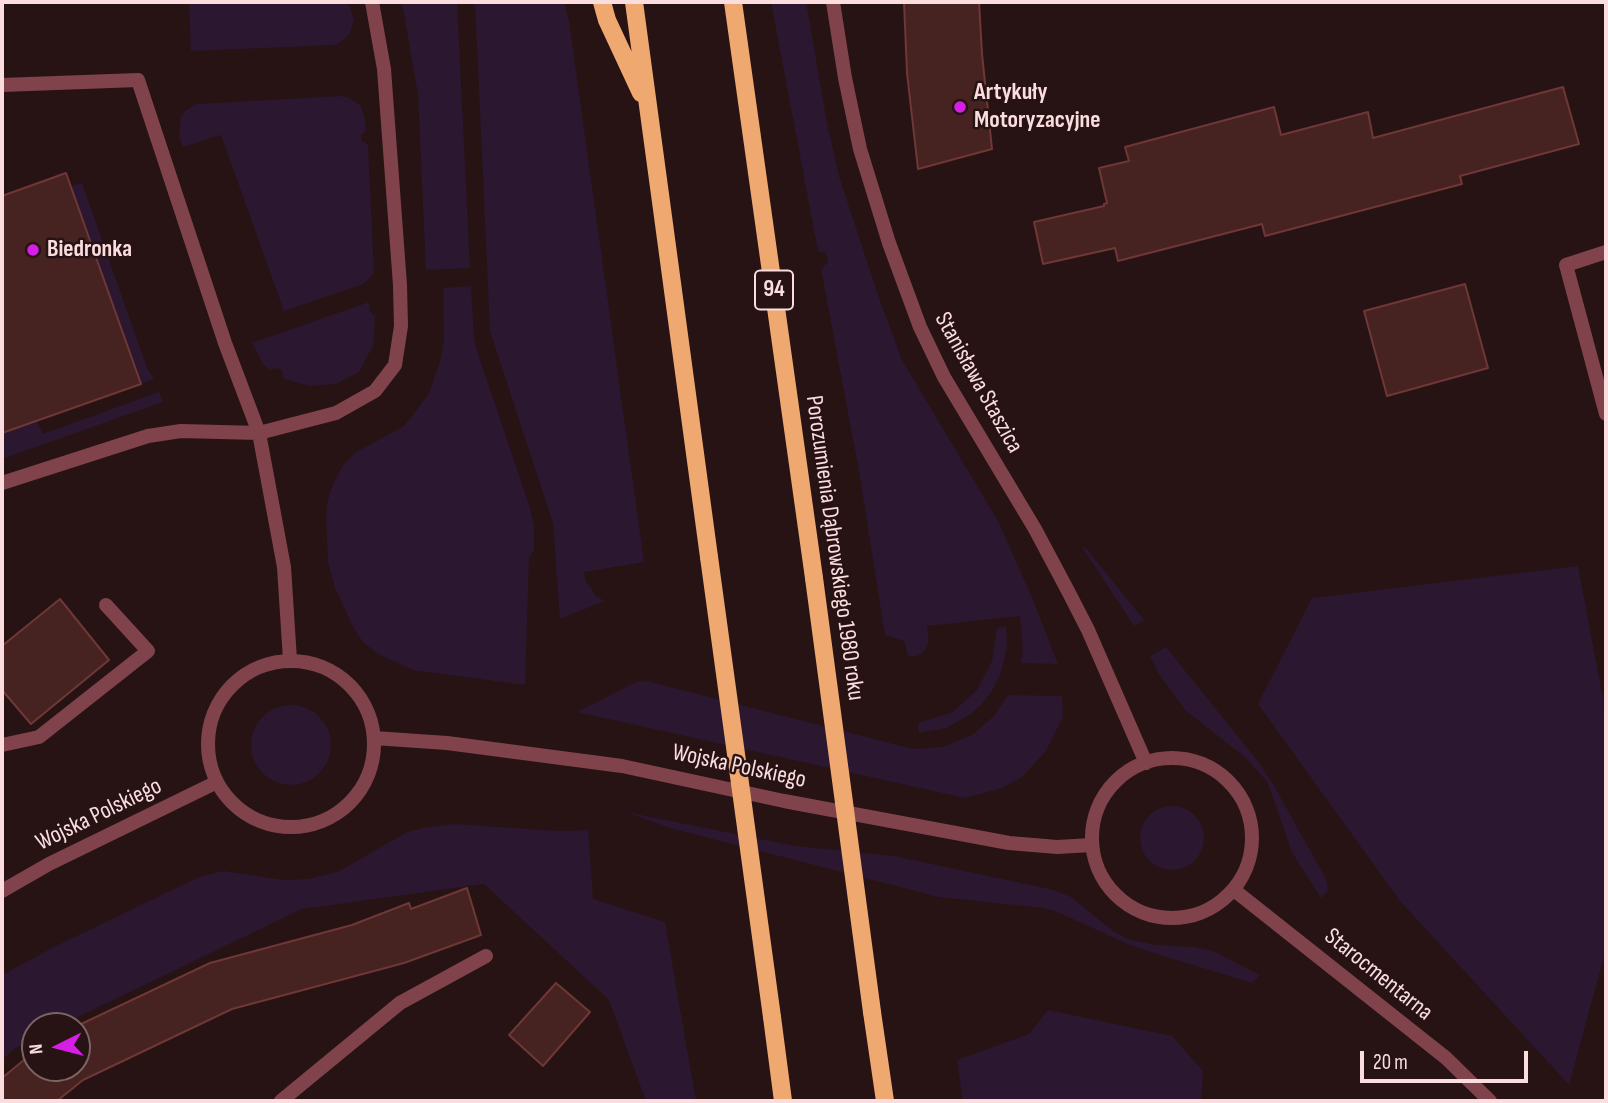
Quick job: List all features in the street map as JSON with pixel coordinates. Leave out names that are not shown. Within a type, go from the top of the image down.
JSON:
[{"type":"main road","points":[[602,2],[607,20],[650,112]]},
{"type":"main road","points":[[634,2],[783,1101]]},
{"type":"main road","name":"Porozumienia Dąbrowskiego 1980 roku","points":[[733,2],[885,1101]]},
{"type":"street","points":[[2,483],[148,436],[181,431],[259,433],[336,413],[375,391],[396,365],[401,326],[400,285],[384,69],[372,2]]},
{"type":"street","name":"Stanisława Staszica","points":[[833,2],[860,149],[889,243],[920,327],[944,377],[1035,529],[1068,591],[1146,762]]},
{"type":"street","points":[[2,85],[138,80],[225,343],[259,433],[284,567],[290,660]]},
{"type":"street","points":[[1606,252],[1566,265],[1606,414]]},
{"type":"street","points":[[2,745],[39,737],[148,651],[106,605]]},
{"type":"street","points":[[290,660],[315,663],[337,674],[356,691],[369,713],[374,738],[372,766],[359,792],[340,812],[314,825],[286,828],[258,821],[233,805],[217,782],[207,755],[209,727],[219,701],[237,679],[262,665],[290,660]]},
{"type":"street","name":"Wojska Polskiego","points":[[374,738],[447,743],[622,766],[784,801],[1009,843],[1057,847],[1092,845]]},
{"type":"street","points":[[1168,758],[1191,760],[1212,769],[1230,783],[1243,802],[1251,824],[1252,847],[1246,870],[1234,890],[1218,904],[1199,914],[1158,918],[1138,911],[1121,900],[1096,866],[1092,845],[1093,824],[1099,804],[1110,786],[1127,772],[1146,762],[1168,758]]},
{"type":"street","name":"Wojska Polskiego","points":[[2,891],[49,864],[217,782]]},
{"type":"street","name":"Starocmentarna","points":[[1234,890],[1446,1058],[1490,1101]]},
{"type":"street","points":[[281,1101],[400,1003],[486,956]]},
{"type":"shaded area","points":[[189,2],[345,2],[350,7],[354,21],[349,35],[336,45],[191,51]]},
{"type":"shaded area","points":[[402,2],[457,2],[470,268],[426,270],[418,94]]},
{"type":"shaded area","points":[[475,2],[564,2],[569,21],[644,562],[584,572],[586,582],[596,596],[605,601],[560,619],[553,523],[490,331]]},
{"type":"shaded area","points":[[771,2],[806,2],[839,176],[902,360],[998,521],[1058,664],[1021,663],[1023,650],[1020,616],[927,626],[929,641],[923,653],[916,656],[908,656],[904,641],[885,635],[859,471],[821,269],[828,262],[826,253],[818,251]]},
{"type":"shaded area","points":[[348,97],[361,106],[364,115],[366,131],[361,135],[362,141],[368,145],[374,273],[363,284],[284,311],[221,135],[183,147],[179,136],[181,117],[186,110],[197,104]]},
{"type":"shaded area","points":[[82,183],[147,368],[154,379],[141,384],[71,186]]},
{"type":"shaded area","points":[[471,286],[477,351],[534,527],[534,551],[529,557],[525,685],[413,670],[378,654],[363,642],[354,629],[335,588],[328,562],[326,516],[333,484],[344,464],[355,453],[404,426],[429,393],[440,362],[444,339],[443,288]]},
{"type":"shaded area","points":[[369,302],[370,311],[375,316],[373,346],[359,372],[336,384],[310,386],[284,379],[278,368],[270,370],[263,364],[252,343]]},
{"type":"shaded area","points":[[159,392],[163,402],[2,459],[2,433],[37,421],[43,434]]},
{"type":"shaded area","points":[[1082,547],[1086,548],[1144,620],[1134,626]]},
{"type":"shaded area","points":[[1578,566],[1603,699],[1606,758],[1606,949],[1569,1085],[1400,901],[1258,704],[1312,598]]},
{"type":"shaded area","points":[[1006,626],[1007,647],[1001,673],[982,704],[971,714],[946,728],[919,733],[918,723],[953,712],[977,690],[992,661],[997,628]]},
{"type":"shaded area","points":[[1166,647],[1257,760],[1273,784],[1326,879],[1328,891],[1321,898],[1292,852],[1268,783],[1246,758],[1185,710],[1159,674],[1150,656]]},
{"type":"shaded area","points":[[647,681],[913,749],[943,747],[972,735],[994,716],[1008,695],[1062,696],[1063,717],[1046,751],[1022,777],[1002,788],[965,798],[577,712],[636,682]]},
{"type":"shaded area","points":[[291,705],[306,708],[319,717],[328,730],[331,745],[328,760],[319,773],[306,782],[291,785],[276,782],[263,773],[254,760],[251,745],[254,730],[263,717],[276,708]]},
{"type":"shaded area","points":[[1166,806],[1178,806],[1195,815],[1202,826],[1202,850],[1195,861],[1178,870],[1166,870],[1154,865],[1145,856],[1140,844],[1140,832],[1145,820],[1154,811]]},
{"type":"shaded area","points":[[626,812],[795,846],[894,856],[1054,890],[1071,897],[1113,931],[1128,939],[1155,945],[1195,947],[1213,951],[1260,975],[1252,983],[1160,955],[1130,945],[1055,911],[939,897],[670,828]]},
{"type":"shaded area","points":[[455,824],[558,831],[588,830],[593,899],[665,922],[696,1101],[646,1101],[609,1000],[484,884],[302,909],[88,1012],[21,1012],[21,1045],[2,1060],[2,975],[199,877],[224,871],[284,880],[308,879],[337,872],[407,832]]},
{"type":"shaded area","points":[[1048,1010],[1172,1036],[1203,1071],[1201,1101],[963,1101],[957,1060],[1029,1034]]},
{"type":"building","points":[[904,2],[979,2],[992,149],[918,169],[907,73]]},
{"type":"building","points":[[1563,87],[1579,144],[1460,176],[1462,184],[1265,236],[1262,224],[1118,261],[1115,248],[1043,264],[1034,222],[1104,206],[1107,203],[1099,168],[1129,161],[1125,147],[1274,107],[1281,135],[1368,112],[1373,138]]},
{"type":"building","points":[[66,173],[141,384],[2,433],[2,196]]},
{"type":"building","points":[[1465,284],[1488,368],[1387,396],[1364,311]]},
{"type":"building","points":[[60,599],[109,660],[31,724],[2,690],[2,646]]},
{"type":"building","points":[[467,888],[481,935],[404,963],[232,1009],[91,1076],[91,1019],[210,963],[352,925],[409,903],[411,909]]},
{"type":"building","points":[[556,983],[590,1012],[543,1066],[509,1035]]},
{"type":"building","points":[[21,1062],[21,1082],[81,1082],[57,1101],[2,1101],[2,1078]]},
{"type":"place","name":"Artykuły Motoryzacyjne","points":[[960,107]]},
{"type":"place","name":"Biedronka","points":[[33,250]]}]
